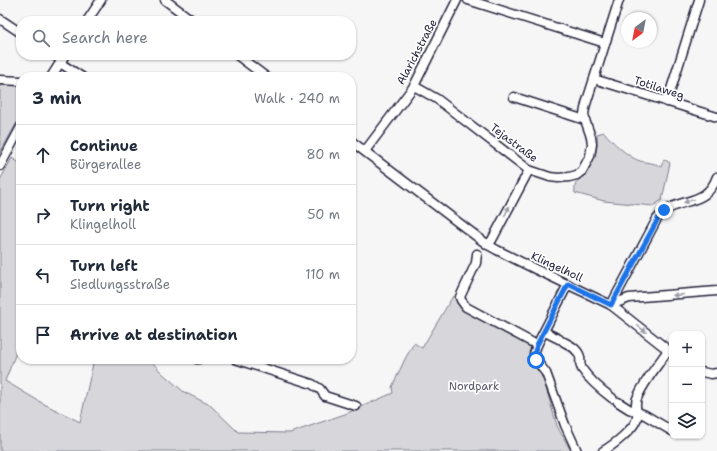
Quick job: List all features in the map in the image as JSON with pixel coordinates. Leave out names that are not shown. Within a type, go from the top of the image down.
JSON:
[{"type":"street","points":[[90,16],[101,0]]},
{"type":"street","points":[[165,0],[186,16]]},
{"type":"street","name":"Alarichstraße","points":[[365,151],[414,86],[457,0]]},
{"type":"street","points":[[468,0],[605,43]]},
{"type":"street","points":[[514,97],[585,120],[584,114],[586,104],[619,0]]},
{"type":"street","points":[[667,102],[699,0]]},
{"type":"street","points":[[0,19],[16,30]]},
{"type":"street","points":[[54,72],[62,60]]},
{"type":"street","points":[[64,60],[77,72]]},
{"type":"street","points":[[244,60],[259,72]]},
{"type":"street","name":"Totilaweg","points":[[594,79],[717,118]]},
{"type":"street","points":[[0,80],[16,81]]},
{"type":"street","name":"Tejastraße","points":[[414,86],[437,99],[529,170],[544,176],[558,178],[569,177],[577,175],[582,170],[590,156],[592,144],[585,120]]},
{"type":"street","points":[[0,166],[16,136]]},
{"type":"street","name":"Klingelholl","points":[[356,145],[482,249],[497,250],[611,305],[669,351]]},
{"type":"street","points":[[529,170],[492,240],[482,249],[460,296],[466,307],[537,345]]},
{"type":"street","points":[[611,305],[664,210],[706,194],[714,184],[717,177]]},
{"type":"street","points":[[568,284],[545,332],[537,345],[534,354],[536,360],[546,373],[565,425],[577,451]]},
{"type":"street","points":[[611,305],[629,298],[717,291]]},
{"type":"street","points":[[545,332],[576,350],[580,358],[579,363],[581,367],[595,385],[629,409],[645,415],[669,429]]},
{"type":"street","points":[[602,451],[625,435],[636,422],[637,418],[635,405],[637,398],[651,375],[669,353]]},
{"type":"street","points":[[250,364],[312,384],[320,389],[325,396],[356,406]]},
{"type":"street","points":[[705,373],[717,373]]},
{"type":"green space","points":[[0,85],[16,86],[16,124],[0,153]]},
{"type":"green space","points":[[604,132],[620,149],[636,159],[643,162],[653,163],[661,167],[664,159],[670,163],[662,200],[653,206],[604,201],[575,193],[577,182],[590,167],[594,159],[597,147],[597,134]]},
{"type":"green space","name":"Nordpark","points":[[12,158],[16,161],[16,353],[5,381],[42,403],[80,422],[93,364],[154,364],[184,392],[210,405],[238,432],[290,433],[345,414],[393,393],[392,387],[414,343],[422,348],[453,296],[461,308],[532,343],[557,426],[571,451],[0,451],[0,180]]},
{"type":"route","points":[[536,360],[534,354],[537,345],[545,332],[568,284],[611,305],[664,210]]}]
